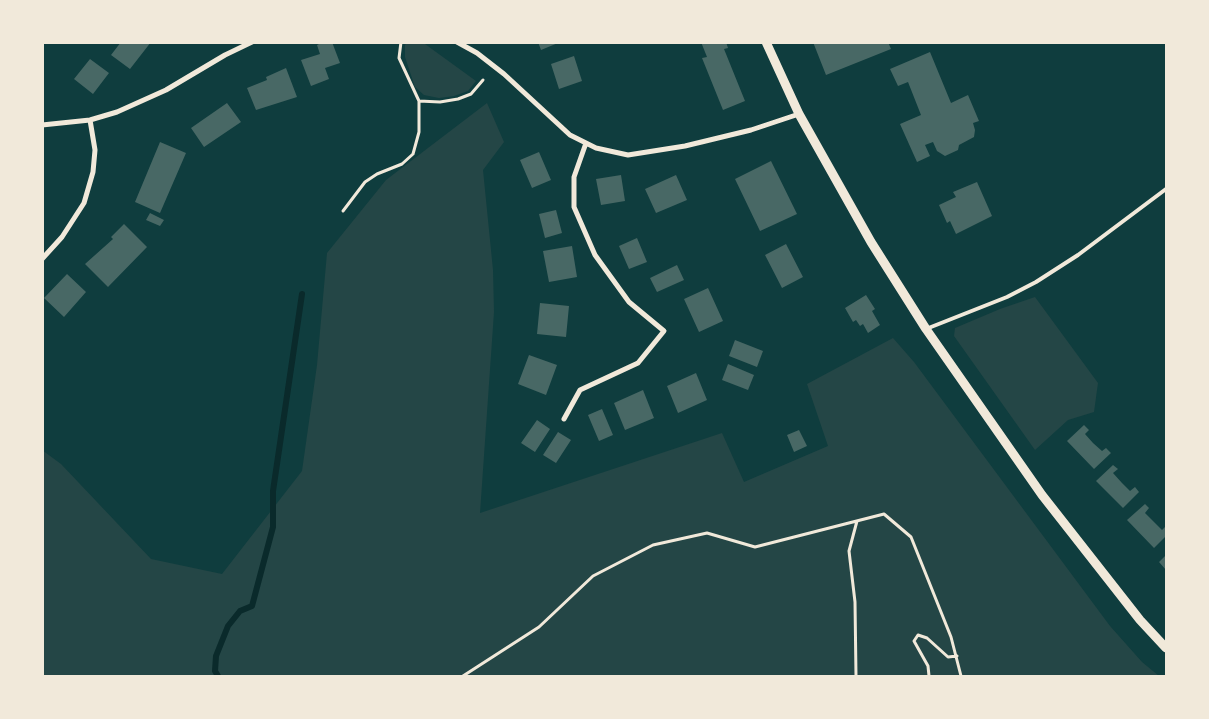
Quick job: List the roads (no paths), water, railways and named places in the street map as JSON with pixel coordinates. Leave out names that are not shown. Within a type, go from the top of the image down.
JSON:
[{"type":"street","points":[[42,124],[90,120],[117,112],[158,94],[252,42]]},
{"type":"street","points":[[457,42],[478,53],[570,135],[596,148],[628,156],[685,146],[751,130],[799,114]]},
{"type":"street","points":[[766,42],[799,114],[872,242],[926,329],[1042,495],[1140,620],[1166,648]]},
{"type":"street","points":[[42,259],[62,237],[84,203],[93,172],[94,150],[90,120]]},
{"type":"street","points":[[564,419],[580,390],[638,363],[664,331],[629,302],[595,255],[574,207],[574,177],[586,143]]},
{"type":"lane","points":[[926,329],[1007,297],[1036,282],[1078,255],[1166,189]]},
{"type":"waterway","points":[[218,676],[215,671],[216,656],[228,626],[240,611],[252,606],[273,527],[273,491],[302,294]]}]
